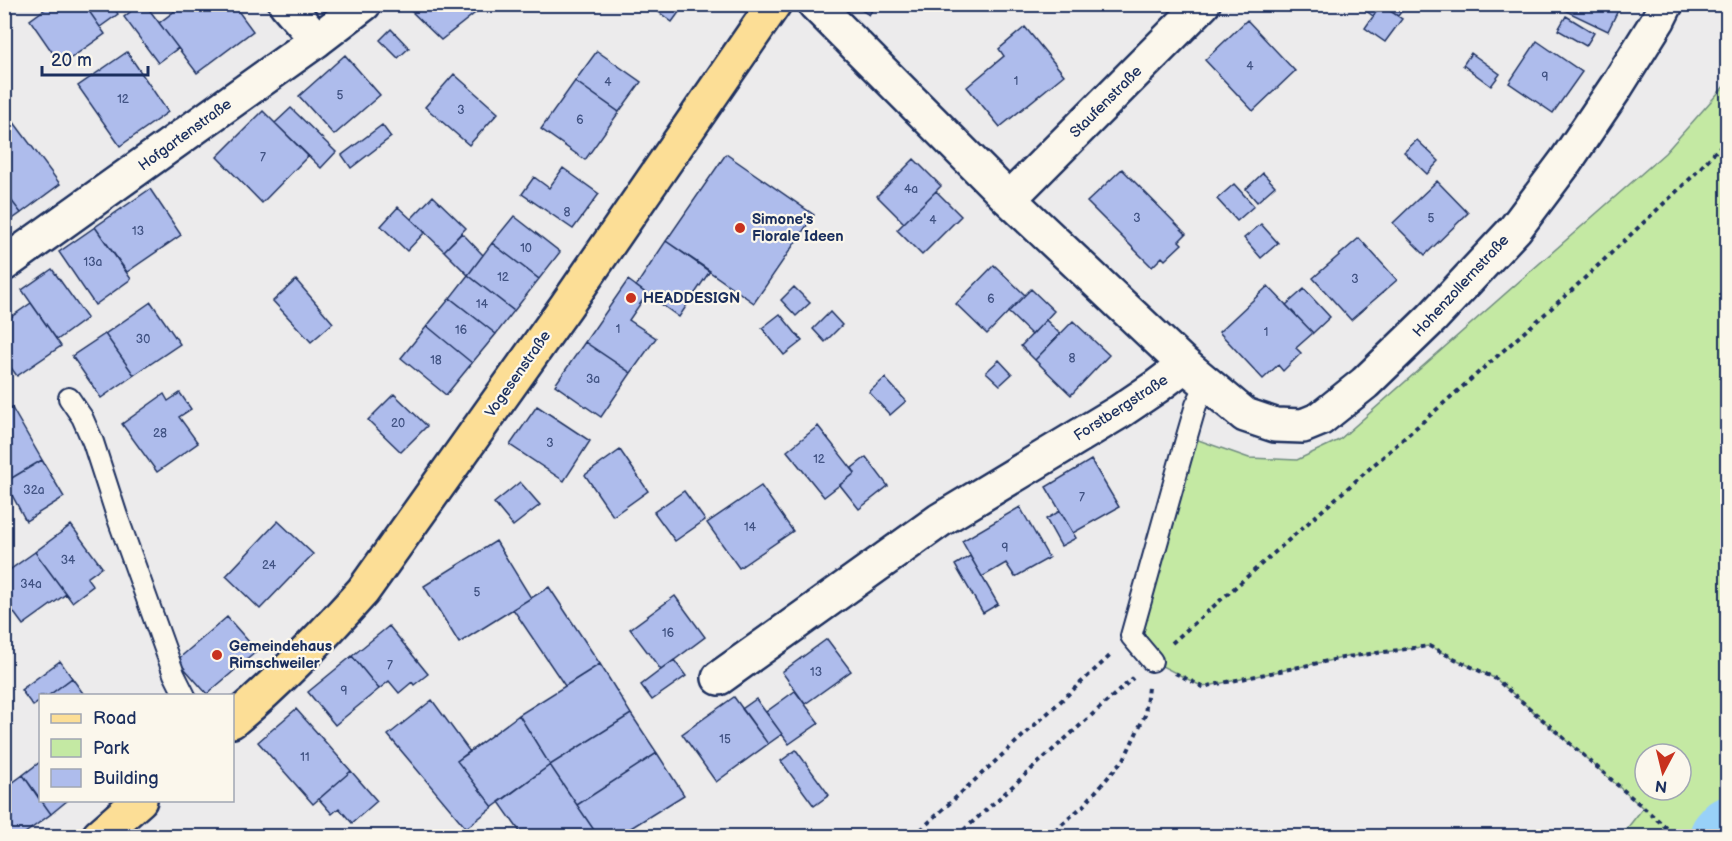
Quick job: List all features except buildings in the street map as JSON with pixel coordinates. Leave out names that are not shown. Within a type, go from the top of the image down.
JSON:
[{"type":"main road","name":"Vogesenstraße","points":[[234,719],[273,686],[363,591],[566,306],[774,4]]},
{"type":"main road","points":[[99,837],[139,802]]},
{"type":"street","points":[[286,4],[317,40]]},
{"type":"street","name":"Hofgartenstraße","points":[[4,264],[364,4]]},
{"type":"street","name":"Forstbergstraße","points":[[718,678],[940,520],[1119,412],[1156,387],[1196,374],[1009,199],[815,4]]},
{"type":"street","name":"Staufenstraße","points":[[1009,199],[1203,4]]},
{"type":"street","name":"Hohenzollernstraße","points":[[1196,374],[1245,415],[1275,425],[1303,426],[1320,419],[1365,383],[1432,318],[1515,229],[1566,161],[1616,87],[1666,4]]},
{"type":"lane","points":[[1152,661],[1131,636],[1196,405],[1196,374]]},
{"type":"lane","points":[[69,398],[82,417],[93,442],[174,674],[184,694]]},
{"type":"path","points":[[957,837],[1152,661],[1572,290],[1693,176],[1728,138]]},
{"type":"path","points":[[914,837],[1131,636]]},
{"type":"path","points":[[1152,661],[1203,687],[1347,657],[1429,646],[1496,679],[1676,837]]},
{"type":"path","points":[[1048,837],[1083,806],[1124,759],[1145,714],[1152,661]]},
{"type":"green space","points":[[1727,83],[1727,836],[1621,836],[1643,808],[1636,802],[1693,802],[1693,742],[1633,742],[1633,799],[1496,679],[1429,646],[1347,657],[1203,687],[1152,661],[1131,636],[1187,436],[1249,458],[1297,460],[1339,440],[1665,153]]},
{"type":"waterway","points":[[1721,836],[1728,828]]},
{"type":"place","name":"Simone's Florale Ideen","points":[[740,228]]},
{"type":"place","name":"HEADDESIGN","points":[[631,298]]},
{"type":"place","name":"Gemeindehaus Rimschweiler","points":[[217,655]]}]
